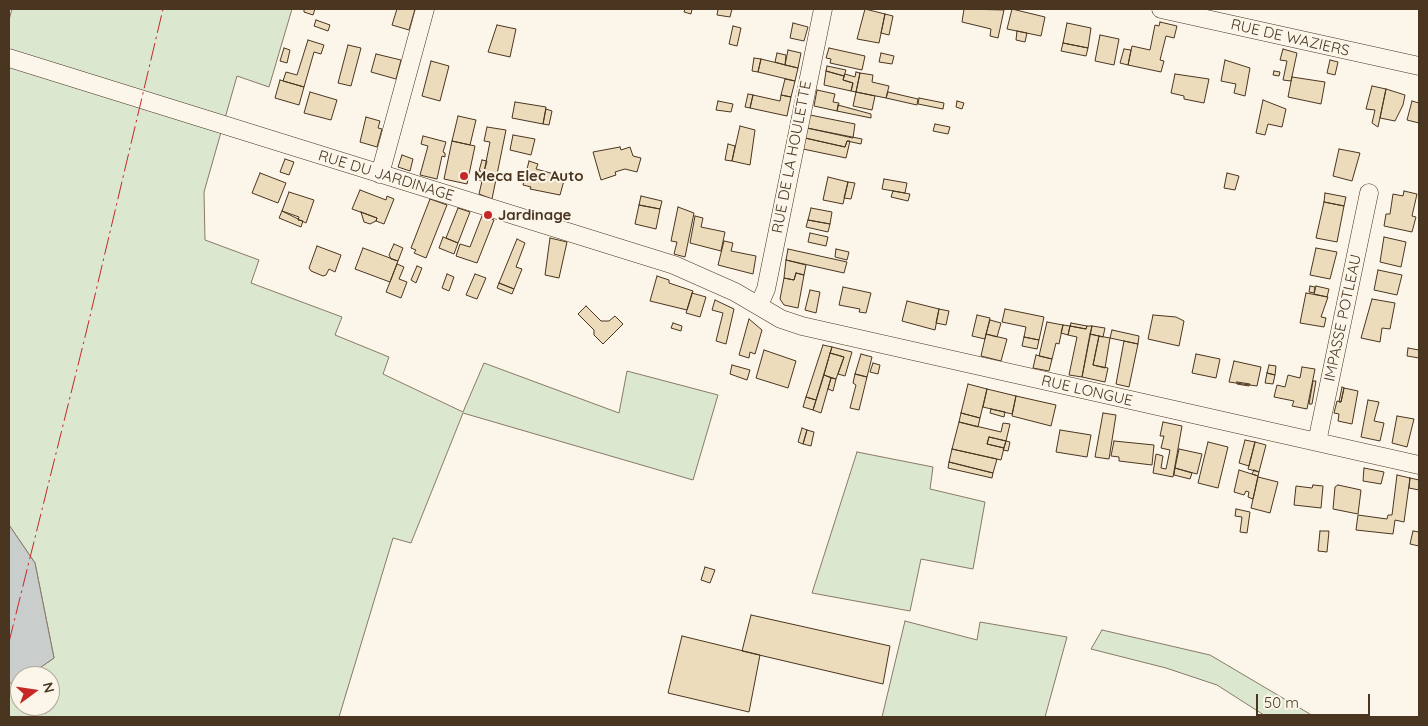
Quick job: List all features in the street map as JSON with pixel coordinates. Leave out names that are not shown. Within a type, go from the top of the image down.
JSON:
[{"type":"street","points":[[380,174],[425,9]]},
{"type":"street","name":"RUE DE LA HOULETTE","points":[[759,305],[766,289],[823,9]]},
{"type":"street","name":"RUE DE WAZIERS","points":[[1161,9],[1419,66]]},
{"type":"street","name":"RUE DU JARDINAGE","points":[[9,58],[674,265],[710,280],[759,305]]},
{"type":"street","name":"IMPASSE POTLEAU","points":[[1317,442],[1369,193]]},
{"type":"street","name":"RUE LONGUE","points":[[759,305],[781,319],[810,328],[1419,465]]},
{"type":"green space","points":[[12,9],[292,9],[269,87],[237,76],[204,192],[205,240],[259,260],[251,283],[342,317],[335,335],[389,357],[383,374],[463,412],[484,363],[619,413],[627,371],[718,395],[693,480],[463,413],[411,543],[393,538],[339,717],[9,717],[10,683],[10,716],[60,716],[60,666],[42,666],[54,658],[35,563],[9,525],[9,20]]},
{"type":"green space","points":[[857,452],[933,467],[930,489],[985,502],[973,569],[921,559],[910,611],[812,593]]},
{"type":"green space","points":[[905,621],[977,640],[980,622],[1067,637],[1045,717],[882,717]]},
{"type":"green space","points":[[1102,630],[1210,655],[1315,717],[1267,717],[1217,685],[1166,668],[1091,649]]},
{"type":"shaded area","points":[[9,525],[35,563],[54,658],[42,666],[10,666],[9,683]]},
{"type":"building","points":[[304,9],[315,9],[313,15],[304,12]]},
{"type":"building","points":[[397,9],[415,9],[409,30],[392,25]]},
{"type":"building","points":[[685,9],[692,9],[691,14],[684,12]]},
{"type":"building","points":[[718,9],[732,9],[730,17],[717,15]]},
{"type":"building","points":[[865,9],[885,14],[879,43],[857,39]]},
{"type":"building","points":[[964,9],[1004,10],[998,38],[990,36],[991,29],[962,22]]},
{"type":"building","points":[[1012,9],[1045,17],[1041,36],[1007,29]]},
{"type":"building","points":[[885,14],[893,16],[889,35],[881,33]]},
{"type":"building","points":[[316,20],[330,25],[328,31],[314,26]]},
{"type":"building","points":[[1160,22],[1177,26],[1174,38],[1166,36],[1160,60],[1164,61],[1161,72],[1128,65],[1132,46],[1150,50],[1155,25],[1159,26]]},
{"type":"building","points":[[793,23],[808,27],[804,41],[790,38]]},
{"type":"building","points":[[1067,23],[1091,28],[1088,48],[1063,43]]},
{"type":"building","points":[[497,25],[516,29],[510,57],[488,52]]},
{"type":"building","points":[[733,26],[741,28],[737,46],[729,44]]},
{"type":"building","points":[[1017,31],[1027,33],[1025,42],[1016,40]]},
{"type":"building","points":[[1100,35],[1119,39],[1114,65],[1095,61]]},
{"type":"building","points":[[308,40],[324,45],[321,54],[314,52],[304,87],[283,81],[286,72],[297,75]]},
{"type":"building","points":[[1063,43],[1088,48],[1086,56],[1061,51]]},
{"type":"building","points":[[348,45],[361,48],[351,86],[338,83]]},
{"type":"building","points":[[284,48],[290,50],[287,63],[280,61]]},
{"type":"building","points":[[829,48],[865,56],[862,70],[830,63],[831,59],[826,58]]},
{"type":"building","points":[[1124,49],[1131,50],[1128,65],[1120,63]]},
{"type":"building","points":[[1283,49],[1297,53],[1291,81],[1283,80],[1287,61],[1280,60]]},
{"type":"building","points":[[788,50],[801,53],[798,68],[785,65]]},
{"type":"building","points":[[777,53],[786,55],[785,65],[775,62]]},
{"type":"building","points":[[881,53],[894,56],[892,64],[879,62]]},
{"type":"building","points":[[376,54],[401,60],[396,79],[371,72]]},
{"type":"building","points":[[754,58],[761,59],[758,72],[752,71]]},
{"type":"building","points":[[761,59],[798,68],[795,81],[758,72]]},
{"type":"building","points":[[1225,60],[1250,68],[1245,96],[1234,93],[1236,84],[1221,81]]},
{"type":"building","points":[[1330,60],[1338,62],[1335,75],[1327,73]]},
{"type":"building","points":[[431,61],[449,66],[440,101],[422,96]]},
{"type":"building","points":[[827,66],[846,70],[844,76],[826,71]]},
{"type":"building","points":[[826,71],[844,76],[843,80],[853,83],[851,91],[824,85]]},
{"type":"building","points":[[1274,71],[1280,72],[1279,76],[1273,75]]},
{"type":"building","points":[[856,72],[860,73],[856,92],[851,91],[853,83],[843,80],[845,74],[855,77]]},
{"type":"building","points":[[860,73],[873,75],[872,82],[889,86],[886,98],[856,92]]},
{"type":"building","points":[[1175,74],[1209,79],[1204,103],[1184,99],[1184,96],[1171,93]]},
{"type":"building","points":[[1292,77],[1325,82],[1321,104],[1288,97]]},
{"type":"building","points":[[785,79],[795,81],[791,97],[781,95]]},
{"type":"building","points":[[280,80],[304,87],[299,105],[275,98]]},
{"type":"building","points":[[1372,86],[1386,89],[1378,127],[1372,123],[1375,110],[1366,109]]},
{"type":"building","points":[[1386,89],[1405,95],[1403,105],[1395,121],[1380,118]]},
{"type":"building","points":[[817,90],[835,94],[833,102],[839,103],[837,111],[814,106]]},
{"type":"building","points":[[310,92],[337,100],[331,120],[304,113]]},
{"type":"building","points":[[856,92],[875,96],[872,110],[853,106]]},
{"type":"building","points":[[888,92],[918,99],[917,105],[886,98]]},
{"type":"building","points":[[748,94],[753,95],[750,108],[745,107]]},
{"type":"building","points":[[753,95],[780,101],[781,95],[791,97],[787,116],[750,108]]},
{"type":"building","points":[[919,98],[944,103],[943,109],[918,104]]},
{"type":"building","points":[[1263,100],[1286,109],[1282,127],[1268,124],[1265,135],[1256,133]]},
{"type":"building","points":[[718,101],[733,104],[731,112],[716,110]]},
{"type":"building","points":[[957,101],[964,103],[962,109],[956,107]]},
{"type":"building","points":[[1412,101],[1419,103],[1419,123],[1407,120]]},
{"type":"building","points":[[515,102],[546,107],[543,124],[512,118]]},
{"type":"building","points":[[838,105],[871,114],[871,118],[837,111]]},
{"type":"building","points":[[546,109],[552,111],[549,125],[543,124]]},
{"type":"building","points":[[810,115],[855,124],[853,138],[807,128]]},
{"type":"building","points":[[458,116],[476,120],[470,145],[452,141]]},
{"type":"building","points":[[366,117],[380,121],[378,128],[382,129],[377,147],[360,142]]},
{"type":"building","points":[[935,124],[950,127],[948,134],[933,131]]},
{"type":"building","points":[[740,126],[755,130],[750,165],[732,161]]},
{"type":"building","points":[[487,127],[506,130],[492,199],[479,194],[482,181],[478,180],[479,171],[484,172],[490,142],[484,141]]},
{"type":"building","points":[[807,128],[862,139],[861,144],[847,141],[845,147],[805,138]]},
{"type":"building","points":[[513,135],[535,139],[531,155],[510,150]]},
{"type":"building","points":[[423,136],[446,142],[443,152],[445,157],[442,156],[437,179],[420,175],[428,146],[421,144]]},
{"type":"building","points":[[805,138],[845,147],[847,141],[850,141],[846,158],[803,149]]},
{"type":"building","points":[[452,141],[475,146],[467,184],[444,179]]},
{"type":"building","points":[[728,144],[735,146],[732,161],[725,160]]},
{"type":"building","points":[[620,147],[621,150],[630,147],[633,156],[641,158],[637,172],[625,169],[615,172],[616,175],[601,180],[593,152]]},
{"type":"building","points":[[1339,149],[1360,153],[1352,181],[1333,176]]},
{"type":"building","points":[[402,155],[413,159],[410,171],[398,167]]},
{"type":"building","points":[[285,159],[294,162],[289,175],[280,172]]},
{"type":"building","points":[[482,160],[487,161],[484,172],[479,171]]},
{"type":"building","points":[[529,161],[538,164],[536,169],[565,177],[560,195],[530,189],[531,187],[523,185]]},
{"type":"building","points":[[260,173],[286,183],[278,203],[252,193]]},
{"type":"building","points":[[1227,173],[1239,176],[1235,190],[1224,188]]},
{"type":"building","points":[[828,177],[848,182],[843,204],[823,200]]},
{"type":"building","points":[[884,179],[907,183],[905,193],[882,189]]},
{"type":"building","points":[[848,182],[855,183],[851,199],[844,198]]},
{"type":"building","points":[[360,190],[386,200],[387,196],[394,199],[384,224],[376,221],[377,218],[352,209]]},
{"type":"building","points":[[893,191],[910,194],[908,201],[891,197]]},
{"type":"building","points":[[1404,191],[1417,194],[1412,216],[1416,217],[1412,232],[1384,226],[1386,214],[1390,214],[1393,194],[1403,196]]},
{"type":"building","points":[[289,192],[314,200],[306,223],[282,211]]},
{"type":"building","points":[[1325,193],[1346,197],[1344,206],[1324,202]]},
{"type":"building","points":[[641,196],[662,201],[660,209],[639,205]]},
{"type":"building","points":[[430,199],[447,205],[426,258],[414,253],[416,250],[411,248]]},
{"type":"building","points":[[1324,202],[1344,206],[1337,242],[1316,238]]},
{"type":"building","points":[[639,205],[660,209],[656,229],[635,224]]},
{"type":"building","points":[[678,207],[694,213],[685,257],[674,254],[677,242],[671,241]]},
{"type":"building","points":[[458,208],[470,212],[458,243],[446,238]]},
{"type":"building","points":[[811,208],[832,212],[830,224],[808,220]]},
{"type":"building","points":[[282,211],[299,217],[298,220],[303,221],[301,227],[279,218]]},
{"type":"building","points":[[361,212],[377,218],[376,221],[370,224],[364,222]]},
{"type":"building","points":[[482,216],[494,220],[477,263],[456,256],[460,244],[470,247]]},
{"type":"building","points":[[695,216],[703,218],[701,227],[725,232],[721,251],[690,243]]},
{"type":"building","points":[[808,220],[830,224],[828,232],[806,227]]},
{"type":"building","points":[[810,233],[828,237],[826,246],[808,242]]},
{"type":"building","points":[[443,237],[458,243],[454,254],[439,248]]},
{"type":"building","points":[[1384,237],[1406,242],[1401,267],[1380,262]]},
{"type":"building","points":[[550,238],[567,242],[559,278],[545,275]]},
{"type":"building","points":[[517,239],[525,243],[516,267],[522,269],[514,289],[499,283]]},
{"type":"building","points":[[724,241],[733,243],[731,251],[756,256],[753,274],[718,265]]},
{"type":"building","points":[[394,244],[403,248],[398,261],[391,259],[389,255]]},
{"type":"building","points":[[317,246],[341,255],[335,272],[329,269],[326,275],[323,276],[311,271],[309,268]]},
{"type":"building","points":[[363,248],[398,261],[390,282],[355,269]]},
{"type":"building","points":[[1316,248],[1337,252],[1330,279],[1310,275]]},
{"type":"building","points":[[788,249],[847,262],[844,273],[786,260]]},
{"type":"building","points":[[836,249],[849,252],[847,260],[835,257]]},
{"type":"building","points":[[786,260],[806,265],[804,275],[796,273],[794,280],[784,278]]},
{"type":"building","points":[[397,264],[404,267],[399,279],[407,282],[401,298],[386,292]]},
{"type":"building","points":[[417,266],[422,268],[416,283],[411,280]]},
{"type":"building","points":[[1378,270],[1402,275],[1397,295],[1374,290]]},
{"type":"building","points":[[796,273],[804,275],[798,308],[784,305],[780,299],[784,278],[794,280]]},
{"type":"building","points":[[447,274],[454,277],[449,291],[442,288]]},
{"type":"building","points":[[475,274],[486,278],[477,299],[466,295]]},
{"type":"building","points":[[657,276],[669,280],[669,283],[693,291],[687,310],[650,301]]},
{"type":"building","points":[[499,283],[514,289],[512,294],[497,288]]},
{"type":"building","points":[[1310,286],[1315,287],[1314,293],[1309,292]]},
{"type":"building","points":[[1316,286],[1329,289],[1327,297],[1314,294]]},
{"type":"building","points":[[843,287],[871,293],[866,313],[859,312],[860,309],[839,305]]},
{"type":"building","points":[[810,290],[820,292],[816,313],[805,310]]},
{"type":"building","points":[[692,293],[706,297],[700,317],[686,313]]},
{"type":"building","points":[[1306,293],[1328,297],[1321,317],[1326,318],[1324,327],[1300,323]]},
{"type":"building","points":[[1372,299],[1395,303],[1390,329],[1382,328],[1380,342],[1361,338]]},
{"type":"building","points":[[715,300],[734,309],[726,344],[716,341],[723,313],[712,310]]},
{"type":"building","points":[[907,301],[939,309],[935,330],[902,321]]},
{"type":"building","points":[[586,306],[601,321],[609,321],[615,316],[623,324],[603,344],[594,335],[594,330],[578,314]]},
{"type":"building","points":[[939,309],[949,311],[946,325],[936,323]]},
{"type":"building","points":[[1005,309],[1044,317],[1039,340],[1024,337],[1026,327],[1002,322]]},
{"type":"building","points":[[977,315],[990,318],[985,339],[972,336]]},
{"type":"building","points":[[1153,315],[1176,317],[1184,321],[1179,346],[1148,339]]},
{"type":"building","points":[[749,319],[762,330],[755,354],[750,352],[749,358],[739,355]]},
{"type":"building","points":[[990,320],[1001,323],[997,337],[986,334]]},
{"type":"building","points":[[1047,322],[1063,325],[1059,344],[1056,343],[1052,359],[1039,356]]},
{"type":"building","points":[[673,323],[682,326],[681,331],[671,328]]},
{"type":"building","points":[[1071,323],[1087,326],[1086,329],[1070,326]]},
{"type":"building","points":[[1063,325],[1070,326],[1068,335],[1061,333]]},
{"type":"building","points":[[1070,326],[1086,329],[1087,326],[1092,326],[1082,377],[1069,375],[1077,337],[1068,335]]},
{"type":"building","points":[[1092,326],[1105,328],[1103,337],[1090,334]]},
{"type":"building","points":[[1112,330],[1139,336],[1138,344],[1110,338]]},
{"type":"building","points":[[986,334],[1007,339],[1001,361],[981,356]]},
{"type":"building","points":[[1090,334],[1099,336],[1093,365],[1108,368],[1105,382],[1082,377]]},
{"type":"building","points":[[1099,336],[1110,338],[1105,368],[1093,365]]},
{"type":"building","points":[[1024,337],[1039,340],[1037,349],[1022,346]]},
{"type":"building","points":[[1124,341],[1138,344],[1129,387],[1116,384]]},
{"type":"building","points":[[823,345],[832,347],[816,400],[806,397]]},
{"type":"building","points":[[832,347],[852,352],[845,376],[838,374],[844,357],[830,353]]},
{"type":"building","points":[[1408,348],[1419,350],[1419,358],[1407,356]]},
{"type":"building","points":[[764,350],[796,361],[788,388],[756,378]]},
{"type":"building","points":[[830,353],[844,357],[836,379],[824,375]]},
{"type":"building","points":[[861,354],[872,357],[867,377],[855,374]]},
{"type":"building","points":[[1196,354],[1220,359],[1216,378],[1192,373]]},
{"type":"building","points":[[1036,355],[1052,359],[1049,371],[1033,368]]},
{"type":"building","points":[[1234,361],[1261,367],[1257,386],[1229,382]]},
{"type":"building","points":[[873,363],[880,365],[878,374],[870,372]]},
{"type":"building","points":[[732,365],[750,370],[747,380],[730,374]]},
{"type":"building","points":[[1269,365],[1276,366],[1275,375],[1267,373]]},
{"type":"building","points":[[1302,367],[1315,369],[1307,409],[1292,406],[1294,401],[1274,397],[1277,385],[1285,387],[1288,375],[1300,378]]},
{"type":"building","points":[[1267,373],[1275,375],[1273,384],[1265,383]]},
{"type":"building","points":[[855,374],[867,377],[859,410],[850,408],[856,385],[853,383]]},
{"type":"building","points":[[824,375],[831,378],[821,413],[813,410]]},
{"type":"building","points":[[831,378],[836,379],[833,391],[828,389]]},
{"type":"building","points":[[1313,381],[1316,381],[1312,404],[1309,404]]},
{"type":"building","points":[[1237,382],[1250,384],[1249,386],[1237,384]]},
{"type":"building","points":[[968,384],[987,389],[980,418],[961,413]]},
{"type":"building","points":[[1342,387],[1344,388],[1341,402],[1339,402]]},
{"type":"building","points":[[1344,388],[1358,391],[1352,424],[1338,421],[1339,414],[1334,413],[1337,401],[1341,402]]},
{"type":"building","points":[[987,389],[1016,396],[1012,414],[983,407]]},
{"type":"building","points":[[1016,396],[1056,405],[1051,426],[1012,416]]},
{"type":"building","points":[[806,397],[816,400],[813,410],[803,407]]},
{"type":"building","points":[[1368,400],[1379,402],[1374,421],[1384,423],[1380,441],[1361,437]]},
{"type":"building","points":[[991,409],[1005,412],[1004,417],[990,413]]},
{"type":"building","points":[[961,413],[980,418],[978,427],[959,422]]},
{"type":"building","points":[[1103,413],[1116,415],[1109,459],[1095,457]]},
{"type":"building","points":[[1397,416],[1414,419],[1407,447],[1392,443]]},
{"type":"building","points":[[959,422],[1001,432],[1003,423],[1010,424],[1006,441],[989,437],[987,444],[1004,448],[1001,460],[952,449]]},
{"type":"building","points":[[1163,422],[1182,426],[1173,477],[1153,473],[1156,454],[1163,456],[1161,468],[1166,469],[1170,450],[1161,448],[1164,436],[1160,436]]},
{"type":"building","points":[[802,428],[807,430],[803,444],[798,442]]},
{"type":"building","points":[[807,430],[814,432],[811,446],[803,444]]},
{"type":"building","points":[[1060,430],[1091,435],[1087,457],[1056,452]]},
{"type":"building","points":[[989,437],[1006,441],[1004,448],[987,444]]},
{"type":"building","points":[[1245,440],[1255,442],[1249,466],[1239,463]]},
{"type":"building","points":[[1006,441],[1010,442],[1008,451],[1003,450]]},
{"type":"building","points":[[1114,441],[1154,445],[1152,465],[1119,461],[1119,457],[1111,456]]},
{"type":"building","points":[[1208,442],[1228,447],[1218,488],[1198,483]]},
{"type":"building","points":[[1255,442],[1266,445],[1259,472],[1248,469]]},
{"type":"building","points":[[952,449],[997,459],[993,473],[949,462]]},
{"type":"building","points":[[1179,449],[1202,454],[1197,474],[1175,468]]},
{"type":"building","points":[[949,462],[993,473],[992,478],[948,468]]},
{"type":"building","points":[[1175,468],[1192,473],[1190,479],[1174,475]]},
{"type":"building","points":[[1364,468],[1384,472],[1381,484],[1363,481]]},
{"type":"building","points":[[1239,470],[1258,476],[1253,499],[1248,497],[1249,492],[1246,491],[1244,495],[1234,492]]},
{"type":"building","points":[[1254,470],[1259,472],[1258,476],[1252,474]]},
{"type":"building","points":[[1397,475],[1410,478],[1404,522],[1395,520],[1393,534],[1356,530],[1358,515],[1387,519],[1388,515],[1392,515]]},
{"type":"building","points":[[1258,477],[1278,482],[1270,513],[1251,508]]},
{"type":"building","points":[[1410,478],[1419,480],[1419,490],[1409,488]]},
{"type":"building","points":[[1313,485],[1323,486],[1321,508],[1294,505],[1296,486],[1312,488]]},
{"type":"building","points":[[1338,485],[1361,490],[1358,514],[1333,509],[1335,487]]},
{"type":"building","points":[[1236,509],[1250,512],[1247,533],[1240,532],[1242,517],[1235,516]]},
{"type":"building","points":[[1320,531],[1329,531],[1327,552],[1318,551]]},
{"type":"building","points":[[1413,531],[1419,532],[1419,546],[1410,544]]},
{"type":"building","points":[[705,567],[715,570],[710,583],[701,580]]},
{"type":"building","points":[[751,615],[890,646],[883,684],[742,651]]},
{"type":"building","points":[[682,636],[760,655],[749,712],[668,693]]},
{"type":"power","points":[[9,642],[86,333],[163,9]]},
{"type":"place","name":"Meca Elec Auto","points":[[464,176]]},
{"type":"place","name":"Jardinage","points":[[488,215]]}]
